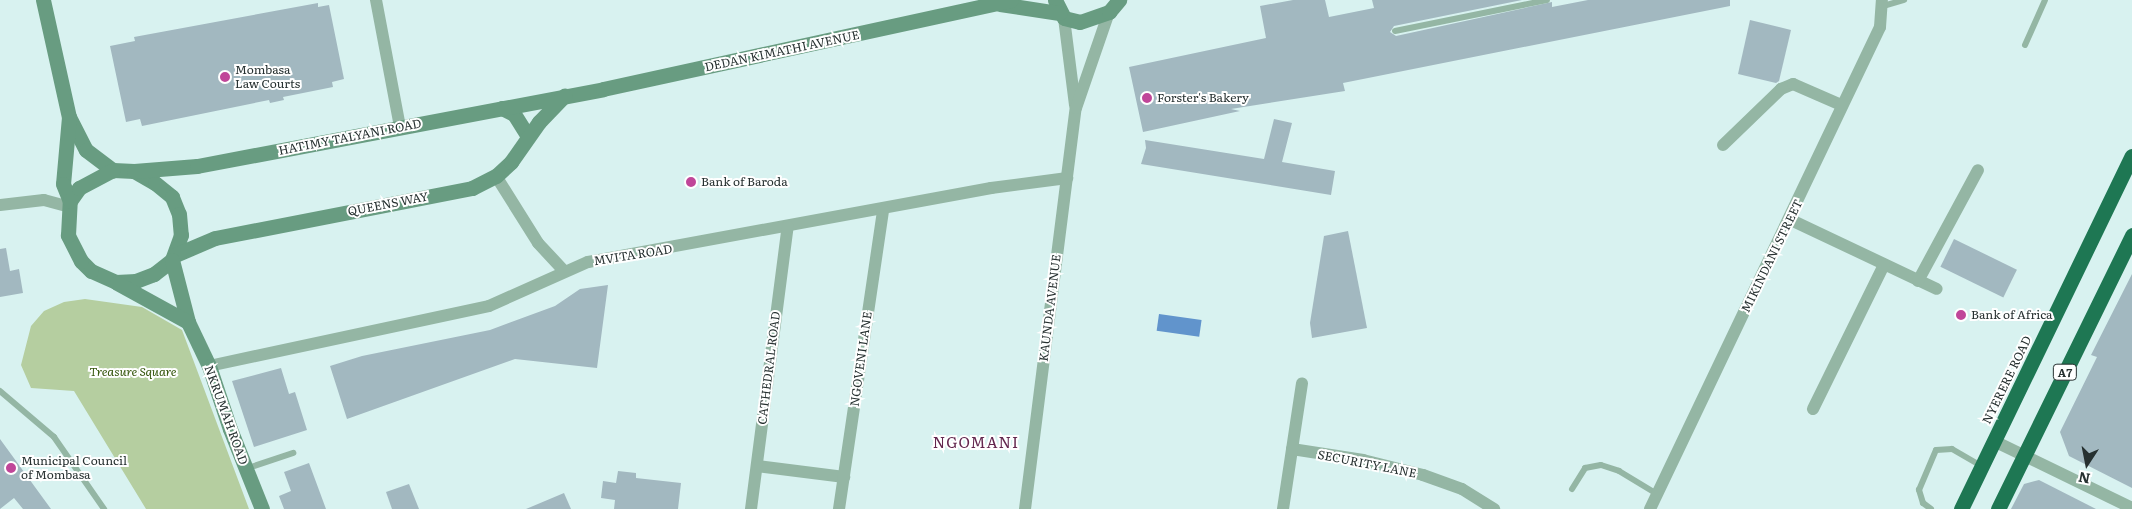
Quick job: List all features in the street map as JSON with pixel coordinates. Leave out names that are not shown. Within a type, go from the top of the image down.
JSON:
[{"type":"highway","name":"NYERERE ROAD","points":[[1961,509],[2132,156]]},
{"type":"highway","name":"A7","points":[[1998,509],[2132,235]]},
{"type":"street","points":[[42,0],[68,117],[64,184],[68,204],[68,235],[81,261],[103,278],[116,282],[188,322]]},
{"type":"street","points":[[376,0],[400,127]]},
{"type":"street","name":"DEDAN KIMATHI AVENUE","points":[[566,95],[786,51],[917,19],[1004,2],[1059,10],[1080,22],[1117,4]]},
{"type":"street","name":"MIKINDANI STREET","points":[[1650,509],[1791,220],[1841,105],[1880,28],[1882,3]]},
{"type":"street","points":[[1076,108],[1117,4]]},
{"type":"street","points":[[1059,10],[1076,108]]},
{"type":"street","points":[[1723,145],[1781,89],[1793,84],[1841,105]]},
{"type":"street","name":"HATIMY TALYANI ROAD","points":[[134,171],[197,166],[566,95]]},
{"type":"street","name":"QUEENS WAY","points":[[173,257],[215,238],[472,188],[496,176],[511,162],[528,136],[566,95]]},
{"type":"street","points":[[502,108],[514,114],[528,136]]},
{"type":"street","name":"KAUNDA AVENUE","points":[[1025,509],[1076,108]]},
{"type":"street","points":[[68,117],[86,150],[113,170]]},
{"type":"street","points":[[68,204],[79,188],[113,170],[134,171],[172,197],[179,214],[181,235],[173,257],[154,274],[136,282],[116,282]]},
{"type":"street","points":[[1918,280],[1978,170]]},
{"type":"street","points":[[496,176],[538,243],[564,271]]},
{"type":"street","name":"MVITA ROAD","points":[[209,366],[489,306],[538,286],[564,271],[588,262],[883,210],[991,188],[1067,178]]},
{"type":"street","points":[[0,205],[44,200],[68,204]]},
{"type":"street","name":"NGOVENI LANE","points":[[839,509],[883,210]]},
{"type":"street","points":[[1791,220],[1937,289]]},
{"type":"street","name":"CATHEDRAL ROAD","points":[[751,509],[788,226]]},
{"type":"street","name":"NKRUMAH ROAD","points":[[173,257],[188,322],[209,366],[245,469],[262,509]]},
{"type":"street","points":[[1813,409],[1884,265]]},
{"type":"street","points":[[1283,509],[1302,383]]},
{"type":"street","points":[[1994,441],[2132,508]]},
{"type":"street","name":"SECURITY LANE","points":[[1292,450],[1363,460],[1424,475],[1462,489],[1494,509]]},
{"type":"street","points":[[756,466],[844,477]]},
{"type":"lane","points":[[1395,31],[1547,0]]},
{"type":"lane","points":[[1882,3],[1904,0]]},
{"type":"lane","points":[[2025,45],[2045,0]]},
{"type":"lane","points":[[0,391],[54,437],[104,509]]},
{"type":"lane","points":[[1932,509],[1923,503],[1919,490],[1936,450],[1942,447],[1952,449],[1982,467]]},
{"type":"lane","points":[[245,469],[254,463],[293,453]]},
{"type":"lane","points":[[1572,489],[1585,468],[1601,465],[1619,471],[1657,494]]},
{"type":"green space","name":"Treasure Square","points":[[85,299],[142,307],[182,330],[249,509],[146,509],[74,391],[31,388],[21,365],[31,326],[44,311],[64,302]]},
{"type":"water","points":[[1159,314],[1202,320],[1199,337],[1157,331]]},
{"type":"building","points":[[1293,0],[1325,0],[1329,17],[1374,8],[1372,0],[1522,0],[1394,26],[1390,32],[1396,36],[1552,2],[1552,7],[1588,0],[1730,0],[1730,6],[1343,83],[1345,91],[1231,109],[1240,111],[1143,132],[1129,67],[1266,38],[1260,6]]},
{"type":"building","points":[[318,3],[318,7],[329,5],[344,79],[332,82],[333,87],[283,97],[284,100],[270,103],[269,100],[142,126],[140,119],[126,122],[110,46],[135,41],[134,37]]},
{"type":"building","points":[[1750,20],[1791,30],[1779,81],[1776,83],[1738,74]]},
{"type":"building","points":[[1274,119],[1292,123],[1282,162],[1335,171],[1331,195],[1141,164],[1146,148],[1145,140],[1264,159]]},
{"type":"building","points":[[1348,231],[1367,328],[1312,338],[1310,323],[1324,236]]},
{"type":"building","points":[[1954,239],[2017,270],[2003,298],[1940,267]]},
{"type":"building","points":[[6,248],[10,271],[19,269],[23,293],[0,297],[0,249]]},
{"type":"building","points":[[2132,274],[2132,488],[2069,456],[2060,432],[2097,357],[2091,355]]},
{"type":"building","points":[[608,285],[597,368],[515,359],[347,419],[330,366],[362,356],[490,330],[555,306],[580,289]]},
{"type":"building","points":[[281,368],[289,394],[295,392],[307,430],[254,447],[232,381]]},
{"type":"building","name":"Municipal Council of Mombasa","points":[[0,439],[51,509],[23,509],[14,498],[0,509]]},
{"type":"building","points":[[309,463],[326,509],[284,509],[279,496],[291,491],[284,472]]},
{"type":"building","points":[[618,471],[636,473],[636,478],[681,483],[678,509],[614,509],[615,500],[601,498],[603,481],[616,483]]},
{"type":"building","points":[[2039,480],[2096,509],[2011,509],[2024,484]]},
{"type":"building","points":[[409,484],[419,509],[392,509],[386,492]]},
{"type":"building","points":[[564,493],[571,509],[526,509]]},
{"type":"place","name":"Mombasa Law Courts","points":[[225,77]]},
{"type":"place","name":"Forster's Bakery","points":[[1147,98]]},
{"type":"place","name":"Bank of Baroda","points":[[691,182]]},
{"type":"place","name":"Bank of Africa","points":[[1961,315]]},
{"type":"place","name":"Municipal Council of Mombasa","points":[[11,468]]},
{"type":"district","name":"NGOMANI","points":[[976,442]]}]
